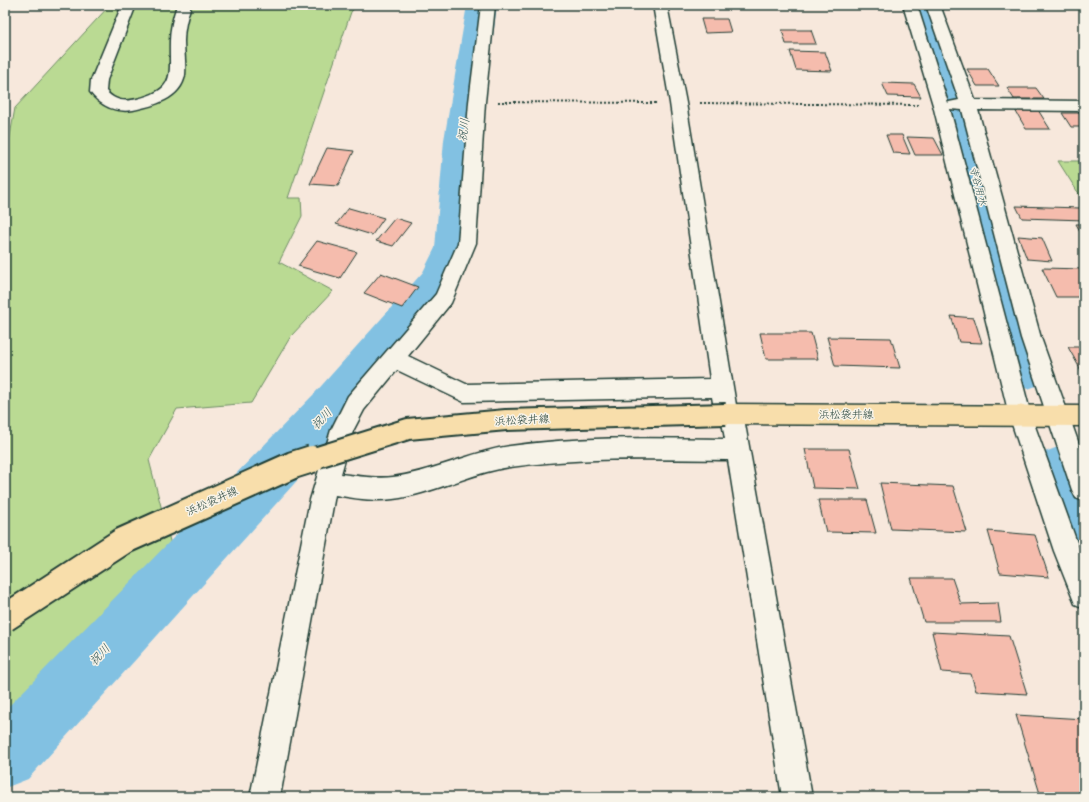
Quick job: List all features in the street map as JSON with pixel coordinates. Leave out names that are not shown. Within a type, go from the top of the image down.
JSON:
[{"type":"main road","name":"浜松袋井線","points":[[5,618],[123,541],[293,465],[408,429],[506,420],[729,414],[1084,416]]},
{"type":"street","points":[[129,5],[100,80],[98,92],[105,100],[115,105],[133,106],[164,95],[174,84],[177,73],[179,20],[184,5]]},
{"type":"street","points":[[265,797],[322,500],[342,430],[356,403],[392,358],[444,298],[467,243],[478,102],[488,5]]},
{"type":"street","points":[[660,5],[678,103],[722,388],[738,450],[797,797]]},
{"type":"street","points":[[910,5],[942,105],[1020,415],[1067,551],[1084,594]]},
{"type":"street","points":[[933,5],[968,106],[1032,338],[1057,416],[1084,490]]},
{"type":"street","points":[[942,105],[1084,106]]},
{"type":"street","points":[[392,358],[464,393],[722,388]]},
{"type":"street","points":[[327,483],[386,488],[400,487],[452,471],[507,457],[563,451],[620,448],[738,450]]},
{"type":"path","points":[[478,102],[942,105]]},
{"type":"green space","points":[[110,5],[357,5],[351,12],[288,198],[301,198],[302,216],[279,262],[333,291],[291,336],[251,403],[177,409],[149,460],[178,572],[5,757],[5,164],[15,108]]},
{"type":"green space","points":[[1058,161],[1084,161],[1084,202]]},
{"type":"building","points":[[958,5],[990,5],[992,7],[960,7]]},
{"type":"building","points":[[701,19],[727,19],[731,32],[705,33]]},
{"type":"building","points":[[782,30],[811,30],[816,44],[786,44]]},
{"type":"building","points":[[790,51],[825,52],[832,71],[796,70]]},
{"type":"building","points":[[967,69],[988,69],[999,86],[977,86]]},
{"type":"building","points":[[882,83],[914,84],[921,97],[888,96]]},
{"type":"building","points":[[1007,88],[1036,88],[1044,99],[1014,99]]},
{"type":"building","points":[[1015,110],[1038,110],[1050,129],[1026,129]]},
{"type":"building","points":[[1062,113],[1084,113],[1084,127],[1071,127]]},
{"type":"building","points":[[886,135],[902,135],[910,154],[893,153]]},
{"type":"building","points":[[907,137],[934,138],[943,155],[915,155]]},
{"type":"building","points":[[327,148],[354,151],[338,186],[310,184]]},
{"type":"building","points":[[1016,206],[1080,208],[1084,215],[1084,220],[1022,218]]},
{"type":"building","points":[[349,208],[384,218],[372,235],[336,224]]},
{"type":"building","points":[[395,218],[411,223],[393,246],[376,241]]},
{"type":"building","points":[[1076,224],[1084,224],[1084,238]]},
{"type":"building","points":[[1018,236],[1042,238],[1052,261],[1027,259]]},
{"type":"building","points":[[317,241],[357,252],[340,278],[298,266]]},
{"type":"building","points":[[1042,268],[1084,269],[1084,297],[1056,297]]},
{"type":"building","points":[[381,273],[418,287],[402,308],[364,293]]},
{"type":"building","points":[[951,316],[974,318],[982,343],[959,342]]},
{"type":"building","points":[[760,333],[811,333],[818,359],[766,359]]},
{"type":"building","points":[[827,337],[891,338],[900,368],[835,366]]},
{"type":"building","points":[[1068,347],[1084,347],[1084,374],[1083,374]]},
{"type":"building","points":[[805,449],[849,449],[860,489],[813,488]]},
{"type":"building","points":[[880,483],[953,486],[967,532],[891,529]]},
{"type":"building","points":[[818,500],[867,500],[876,533],[826,532]]},
{"type":"building","points":[[988,531],[1035,535],[1049,577],[1000,573]]},
{"type":"building","points":[[911,578],[952,578],[961,604],[998,603],[1001,622],[924,622]]},
{"type":"building","points":[[932,632],[1009,636],[1027,694],[976,691],[971,674],[942,672]]},
{"type":"building","points":[[1016,715],[1084,719],[1084,797],[1041,797]]},
{"type":"waterway","name":"祝川","points":[[5,756],[331,409],[439,282],[455,248],[462,140],[482,5]]},
{"type":"waterway","name":"寺谷用水","points":[[923,5],[954,100],[1028,369]]},
{"type":"waterway","name":"寺谷用水","points":[[1063,469],[1084,524]]}]
